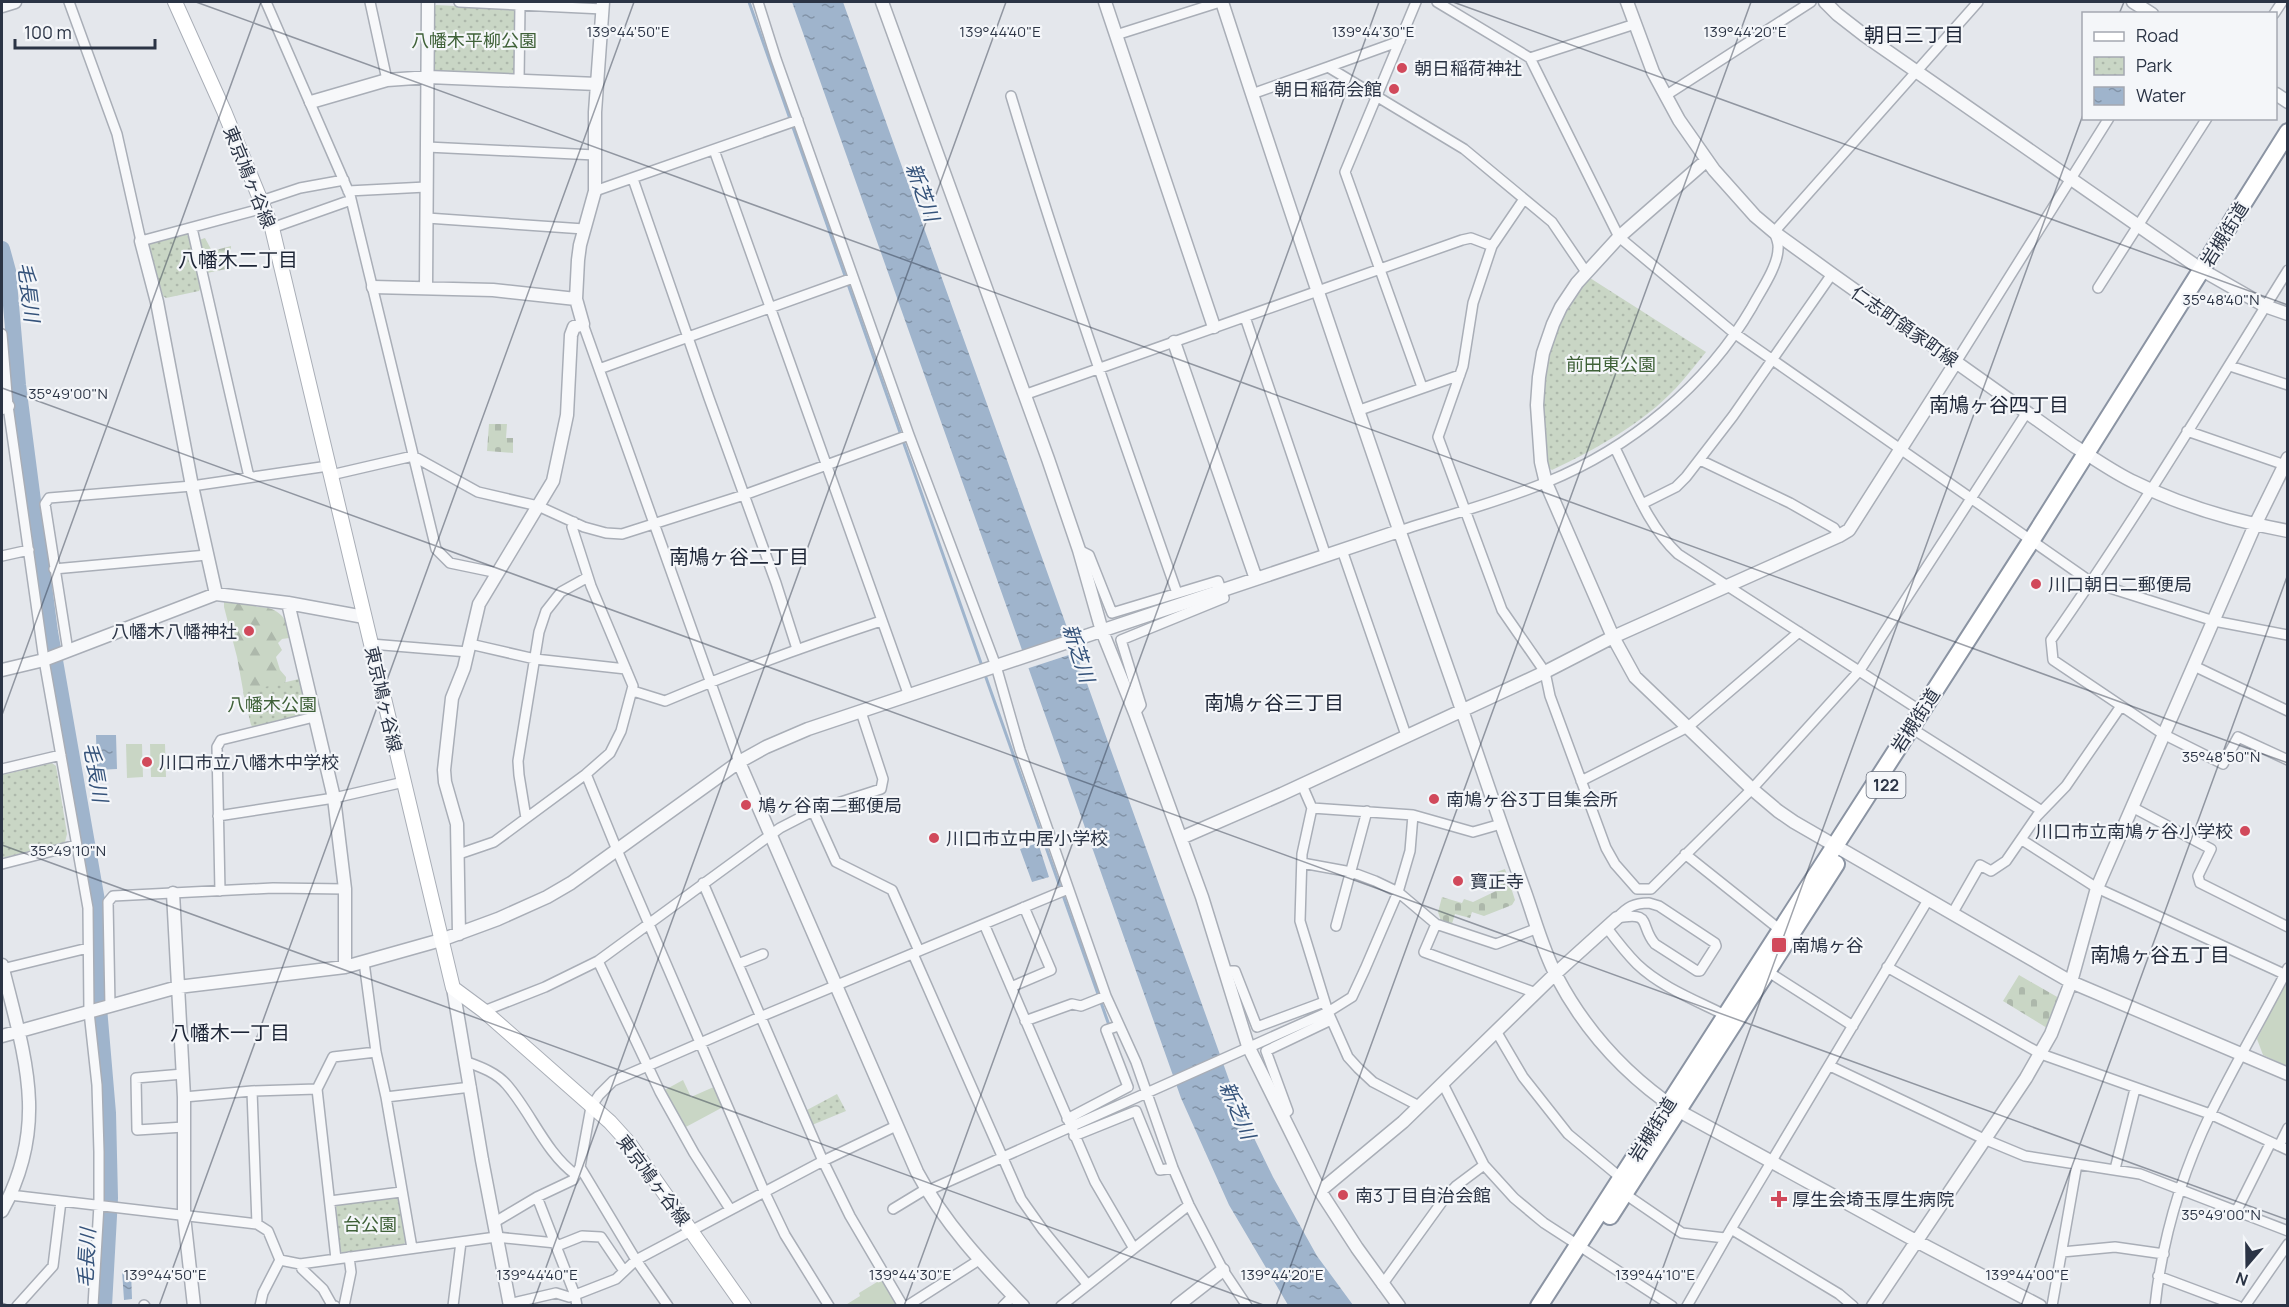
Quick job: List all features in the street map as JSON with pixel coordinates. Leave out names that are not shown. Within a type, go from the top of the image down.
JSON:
[{"type":"highway","name":"岩槻街道","points":[[1673,1108],[1725,1015],[1779,929],[1919,733],[2206,272],[2288,132]]},
{"type":"highway","name":"岩槻街道","points":[[2206,272],[2288,151]]},
{"type":"highway","name":"岩槻街道","points":[[1550,1305],[1583,1248],[1673,1108],[1767,971],[1921,711],[2035,544]]},
{"type":"highway","name":"岩槻街道","points":[[1539,1305],[1583,1248]]},
{"type":"main road","name":"東京鳩ヶ谷線","points":[[175,2],[272,228],[453,988],[484,1011],[610,1122],[629,1143],[744,1305]]},
{"type":"street","points":[[2,6],[15,2]]},
{"type":"street","points":[[69,2],[117,134],[157,302],[192,486],[216,594]]},
{"type":"street","points":[[266,2],[350,196],[436,549],[450,563],[498,573]]},
{"type":"street","points":[[370,2],[387,80]]},
{"type":"street","points":[[426,287],[428,2]]},
{"type":"street","points":[[459,2],[603,5],[597,84],[595,191],[578,260],[576,299],[583,324],[739,762],[896,1126],[927,1190],[950,1225],[979,1260],[1023,1305]]},
{"type":"street","points":[[758,2],[909,435],[1000,665],[1020,750],[1106,996],[1147,1092],[1173,1168],[1223,1269],[1247,1305]]},
{"type":"street","points":[[882,2],[1079,550],[1099,632],[1135,713],[1181,838],[1226,971],[1248,1046],[1320,1191],[1399,1305]]},
{"type":"street","points":[[1105,2],[1214,327]]},
{"type":"street","points":[[1116,35],[1221,2],[1316,291],[1501,824],[1555,974],[1571,1002],[1604,1046],[1625,1069],[1673,1108],[1916,1241],[2040,1305]]},
{"type":"street","points":[[1416,2],[1345,172],[1422,387]]},
{"type":"street","points":[[1437,2],[1530,58],[1620,237],[1734,333],[1773,358],[2091,582],[2214,621],[2288,635]]},
{"type":"street","name":"仁志町領家町線","points":[[1627,2],[1653,72],[1665,96],[1707,160],[1741,201],[1774,232],[2091,456],[2149,489],[2201,510],[2255,525],[2288,531]]},
{"type":"street","points":[[1665,96],[1810,2]]},
{"type":"street","points":[[1825,2],[1837,14],[1916,72],[2138,227],[2206,272],[2265,306],[2288,314]]},
{"type":"street","points":[[2,1036],[178,987],[345,967],[459,934],[507,916],[571,883],[739,762],[783,740],[1000,665],[1546,483],[1615,448],[1689,388],[1734,333],[1753,304],[1775,262],[1779,250],[1774,232],[1978,2]]},
{"type":"street","points":[[2133,2],[2149,12]]},
{"type":"street","points":[[519,81],[520,4]]},
{"type":"street","points":[[1530,58],[1635,24]]},
{"type":"street","points":[[1252,94],[1400,41]]},
{"type":"street","points":[[1328,67],[1464,149],[1552,222],[1586,272]]},
{"type":"street","points":[[311,102],[387,80],[429,77],[597,84]]},
{"type":"street","points":[[1011,96],[1045,210],[1098,369],[1177,593]]},
{"type":"street","points":[[595,191],[798,120]]},
{"type":"street","points":[[1181,838],[1302,785],[1613,638],[1849,530],[2108,120]]},
{"type":"street","points":[[2098,288],[2206,120]]},
{"type":"street","points":[[427,147],[596,154]]},
{"type":"street","points":[[714,150],[909,696]]},
{"type":"street","points":[[1707,160],[1620,237],[1586,272],[1561,307],[1553,324],[1540,369],[1537,417],[1541,462],[1546,483],[1613,638],[1635,677],[1752,789],[1778,811],[1838,849],[2071,982],[2288,1074]]},
{"type":"street","points":[[633,179],[797,649]]},
{"type":"street","points":[[141,241],[192,228],[262,205],[300,188],[344,180]]},
{"type":"street","points":[[272,228],[350,196],[426,187]]},
{"type":"street","points":[[1524,199],[1491,246],[1473,303],[1460,375],[1438,437],[1502,610],[1545,672],[1550,696],[1606,848],[1615,864],[1637,889],[1651,889],[1752,789],[1860,670],[2027,412]]},
{"type":"street","points":[[427,218],[584,229]]},
{"type":"street","points":[[192,228],[249,477]]},
{"type":"street","points":[[1024,395],[1462,240],[1470,238],[1491,246]]},
{"type":"street","points":[[2288,270],[2230,366],[2051,640],[2053,660],[2163,734],[2223,764],[2238,737],[2288,760]]},
{"type":"street","points":[[1642,504],[1676,487],[1700,460],[1832,274]]},
{"type":"street","points":[[599,369],[853,278]]},
{"type":"street","points":[[373,287],[493,290],[576,299]]},
{"type":"street","points":[[1245,317],[1326,556]]},
{"type":"street","points":[[459,934],[457,824],[445,782],[444,759],[452,698],[469,648],[479,604],[553,481],[567,415],[571,331],[583,324]]},
{"type":"street","points":[[2,334],[5,407],[29,550],[44,660],[88,908],[89,1012],[97,1085],[99,1205],[93,1305]]},
{"type":"street","points":[[1174,342],[1256,579]]},
{"type":"street","points":[[2230,366],[2288,385]]},
{"type":"street","points":[[1357,411],[1460,375]]},
{"type":"street","points":[[1874,1305],[2041,1054],[2071,982],[2097,888],[2255,525],[2286,463],[2187,431]]},
{"type":"street","points":[[68,651],[45,504],[49,498],[192,486],[249,477],[329,470],[413,456],[478,492],[538,506],[574,522],[613,534],[655,525],[909,435]]},
{"type":"street","points":[[1615,448],[1642,504],[1664,542],[1726,587],[1860,670],[1921,711]]},
{"type":"street","points":[[1700,460],[1790,503],[1834,528],[1839,536]]},
{"type":"street","points":[[459,854],[494,842],[586,774],[610,753],[621,731],[633,686],[588,578],[572,527],[574,522]]},
{"type":"street","points":[[2,556],[29,550]]},
{"type":"street","points":[[1079,550],[1089,555],[1112,613],[1218,580],[1222,591],[1224,598],[1121,640],[1141,705],[1135,713]]},
{"type":"street","points":[[1342,550],[1406,735]]},
{"type":"street","points":[[54,569],[207,555]]},
{"type":"street","points":[[526,818],[518,761],[539,632],[551,604],[561,592],[588,578]]},
{"type":"street","points":[[2,670],[44,660],[216,594],[288,603],[364,617]]},
{"type":"street","points":[[288,603],[334,798],[345,889],[345,967]]},
{"type":"street","points":[[633,691],[665,701],[797,649],[881,621]]},
{"type":"street","points":[[1581,782],[1688,727],[1799,632]]},
{"type":"street","points":[[371,644],[469,648],[535,659],[626,669]]},
{"type":"street","points":[[2194,666],[2288,711]]},
{"type":"street","points":[[1952,914],[1980,865],[1991,871],[2006,861],[2042,812],[2066,786],[2121,706]]},
{"type":"street","points":[[484,1011],[545,987],[598,961],[771,835],[813,811],[878,791],[883,786],[861,712]]},
{"type":"street","points":[[220,891],[217,747],[222,740],[314,717]]},
{"type":"street","points":[[1919,733],[2042,812]]},
{"type":"street","points":[[2,769],[61,755]]},
{"type":"street","points":[[586,774],[700,1043],[785,1235],[829,1305]]},
{"type":"street","points":[[218,816],[334,798],[404,782]]},
{"type":"street","points":[[1302,785],[1312,808],[1302,863],[1300,921],[1328,1011],[1348,1057],[1358,1068],[1373,1082],[1419,1106]]},
{"type":"street","points":[[2133,807],[2211,849],[2198,876],[2200,883],[2288,927]]},
{"type":"street","points":[[1312,808],[1413,815],[1473,832],[1501,824]]},
{"type":"street","points":[[813,811],[836,862],[892,890],[1001,1158],[1021,1199],[1087,1284]]},
{"type":"street","points":[[1336,926],[1367,811]]},
{"type":"street","points":[[1282,1116],[1288,1111],[1266,1051],[1352,997],[1398,892],[1410,851],[1413,815]]},
{"type":"street","points":[[2022,840],[2097,888],[2286,971],[2210,1114],[2180,1188],[2158,1276],[2155,1305]]},
{"type":"street","points":[[2,864],[76,845]]},
{"type":"street","points":[[1685,854],[1779,929]]},
{"type":"street","points":[[1302,863],[1351,872],[1398,892],[1436,924],[1496,944],[1538,928]]},
{"type":"street","points":[[703,883],[823,1161],[850,1216],[905,1305],[979,1260]]},
{"type":"street","points":[[110,1006],[108,903],[113,896],[345,889]]},
{"type":"street","points":[[495,1222],[537,1197],[573,1180],[578,1171],[591,1107],[613,1081],[760,1017],[1068,889]]},
{"type":"street","points":[[173,893],[184,1097],[184,1216],[194,1305]]},
{"type":"street","points":[[1687,1305],[1928,900]]},
{"type":"street","points":[[1320,1191],[1403,1122],[1626,908],[1634,904],[1649,903],[1659,906],[1715,943],[1716,946],[1700,971],[1697,971],[1655,944],[1650,938],[1645,920]]},
{"type":"street","points":[[1645,920],[1659,906]]},
{"type":"street","points":[[1011,987],[1051,970],[1024,907]]},
{"type":"street","points":[[1617,918],[1630,916],[1645,920]]},
{"type":"street","points":[[984,924],[1095,1182],[1133,1247]]},
{"type":"street","points":[[1436,924],[1424,952],[1536,993]]},
{"type":"street","points":[[1607,928],[1637,963],[1648,972],[1672,988],[1725,1015]]},
{"type":"street","points":[[2,1211],[10,1195],[26,1147],[30,1107],[29,1084],[2,968],[88,948]]},
{"type":"street","points":[[738,964],[763,954]]},
{"type":"street","points":[[598,961],[646,1066],[694,1153],[730,1209]]},
{"type":"street","points":[[364,962],[376,1052],[386,1097],[411,1248]]},
{"type":"street","points":[[1887,967],[2041,1054],[2210,1114],[2279,1146]]},
{"type":"street","points":[[1226,971],[1235,971],[1257,1027],[1328,1011]]},
{"type":"street","points":[[1767,971],[1853,1026]]},
{"type":"street","points":[[453,988],[509,1305],[556,1293],[569,1297],[616,1279],[636,1260],[823,1161],[896,1126]]},
{"type":"street","points":[[1025,1021],[1072,1004],[1081,1006],[1106,996]]},
{"type":"street","points":[[893,1209],[927,1190],[1328,1011]]},
{"type":"street","points":[[1070,1127],[1128,1088],[1106,1030],[1118,1026]]},
{"type":"street","points":[[1496,1032],[1523,1077],[1568,1134],[1623,1186],[1682,1233],[1725,1238]]},
{"type":"street","points":[[336,1259],[317,1089],[333,1057],[376,1052]]},
{"type":"street","points":[[467,1062],[484,1068],[506,1084],[557,1158],[578,1171],[668,1305]]},
{"type":"street","points":[[1830,1066],[2025,1156],[2140,1174],[2288,1231]]},
{"type":"street","points":[[183,1074],[136,1078],[137,1130],[184,1127]]},
{"type":"street","points":[[1443,1083],[1484,1165],[1514,1198],[1544,1223],[1672,1305]]},
{"type":"street","points":[[386,1097],[471,1087]]},
{"type":"street","points":[[184,1097],[252,1091],[317,1089]]},
{"type":"street","points":[[2115,1169],[2135,1089]]},
{"type":"street","points":[[252,1091],[257,1224]]},
{"type":"street","points":[[1070,1127],[1136,1111],[1160,1170],[1173,1168]]},
{"type":"street","points":[[2237,1210],[2279,1146],[2288,1128]]},
{"type":"street","points":[[2052,1305],[2078,1164]]},
{"type":"street","points":[[1383,1285],[1443,1199],[1484,1165]]},
{"type":"street","points":[[330,1201],[401,1192]]},
{"type":"street","points":[[10,1195],[257,1224],[268,1231],[280,1260],[263,1293],[262,1305]]},
{"type":"street","points":[[537,1197],[577,1305]]},
{"type":"street","points":[[17,1305],[53,1266],[61,1201]]},
{"type":"street","points":[[1061,1305],[1190,1205]]},
{"type":"street","points":[[1731,1229],[1839,1294],[1853,1305]]},
{"type":"street","points":[[280,1260],[300,1264],[496,1237],[556,1244],[582,1236],[602,1237],[624,1272]]},
{"type":"street","points":[[442,1305],[453,1305],[461,1242]]},
{"type":"street","points":[[2245,1305],[2288,1244]]},
{"type":"street","points":[[2062,1252],[2115,1247],[2164,1254]]},
{"type":"street","points":[[344,1305],[351,1272],[349,1257]]},
{"type":"street","points":[[300,1264],[302,1269],[323,1289],[333,1305]]},
{"type":"street","points":[[1178,1305],[1223,1269]]},
{"type":"street","points":[[2158,1276],[2238,1305]]},
{"type":"street","points":[[1003,1305],[1014,1296]]},
{"type":"green space","name":"八幡木平柳公園","points":[[436,5],[516,11],[516,73],[513,75],[433,69],[434,8]]},
{"type":"green space","points":[[185,234],[189,236],[201,287],[199,291],[166,298],[163,296],[149,247],[150,243]]},
{"type":"green space","points":[[205,238],[212,251],[231,246],[231,268],[207,273],[199,240]]},
{"type":"green space","name":"前田東公園","points":[[1590,278],[1706,352],[1676,388],[1648,413],[1602,444],[1552,470],[1548,467],[1545,441],[1544,391],[1547,367],[1562,322]]},
{"type":"green space","points":[[489,424],[507,424],[506,438],[513,438],[513,453],[487,451]]},
{"type":"green space","points":[[232,599],[275,610],[286,621],[291,632],[289,638],[282,639],[278,643],[282,650],[276,657],[280,670],[286,677],[282,687],[245,701],[224,607],[224,602]]},
{"type":"green space","name":"八幡木公園","points":[[299,679],[308,712],[305,715],[254,728],[251,725],[243,692]]},
{"type":"green space","points":[[126,744],[142,744],[143,777],[127,778]]},
{"type":"green space","points":[[150,744],[165,744],[166,777],[151,777]]},
{"type":"green space","points":[[52,763],[56,766],[67,834],[65,842],[2,858],[2,775]]},
{"type":"green space","points":[[1505,869],[1515,900],[1512,905],[1484,916],[1472,912],[1470,918],[1455,914],[1451,927],[1442,924],[1438,912],[1442,897],[1462,903],[1464,899],[1473,902],[1496,891],[1491,874]]},
{"type":"green space","points":[[2019,975],[2059,998],[2047,1028],[2003,1001]]},
{"type":"green space","points":[[2287,980],[2287,1066],[2263,1055],[2257,1039]]},
{"type":"green space","points":[[683,1080],[691,1097],[716,1086],[725,1106],[684,1128],[663,1091]]},
{"type":"green space","points":[[837,1094],[846,1111],[812,1125],[807,1110]]},
{"type":"green space","name":"台公園","points":[[396,1196],[406,1241],[404,1244],[343,1253],[339,1250],[336,1204]]},
{"type":"green space","points":[[882,1279],[898,1306],[844,1306],[860,1296],[859,1293]]},
{"type":"water","name":"新芝川","points":[[792,2],[843,2],[1238,1105],[1273,1177],[1317,1256],[1353,1305],[1288,1305],[1229,1205],[1181,1098]]},
{"type":"water","points":[[96,735],[116,735],[117,769],[97,770]]},
{"type":"water","points":[[1038,843],[1049,877],[1032,882],[1020,849]]},
{"type":"water","points":[[122,1270],[131,1270],[132,1299],[124,1300]]},
{"type":"pier","points":[[1072,635],[1078,652],[1026,669],[1020,653]]},
{"type":"waterway","points":[[749,2],[982,666]]},
{"type":"waterway","name":"毛長川","points":[[2,249],[8,271],[18,385],[50,632],[100,918],[98,996],[108,1113],[110,1198],[104,1306]]},
{"type":"waterway","points":[[984,672],[1110,1028]]},
{"type":"place","name":"朝日稲荷神社","points":[[1402,68]]},
{"type":"place","name":"朝日稲荷会館","points":[[1394,89]]},
{"type":"place","name":"川口朝日二郵便局","points":[[2036,584]]},
{"type":"place","name":"八幡木八幡神社","points":[[249,631]]},
{"type":"place","name":"川口市立八幡木中学校","points":[[147,762]]},
{"type":"place","name":"南鳩ヶ谷3丁目集会所","points":[[1434,799]]},
{"type":"place","name":"鳩ヶ谷南二郵便局","points":[[746,805]]},
{"type":"place","name":"川口市立南鳩ヶ谷小学校","points":[[2245,831]]},
{"type":"place","name":"川口市立中居小学校","points":[[934,838]]},
{"type":"place","name":"寶正寺","points":[[1458,881]]},
{"type":"place","name":"南鳩ヶ谷","points":[[1779,945]]},
{"type":"place","name":"南3丁目自治会館","points":[[1343,1195]]},
{"type":"place","name":"厚生会埼玉厚生病院","points":[[1779,1199]]},
{"type":"district","name":"朝日三丁目","points":[[1914,34]]},
{"type":"district","name":"八幡木二丁目","points":[[238,259]]},
{"type":"district","name":"南鳩ヶ谷四丁目","points":[[1999,404]]},
{"type":"district","name":"南鳩ヶ谷二丁目","points":[[739,556]]},
{"type":"district","name":"南鳩ヶ谷三丁目","points":[[1274,702]]},
{"type":"district","name":"南鳩ヶ谷五丁目","points":[[2160,954]]},
{"type":"district","name":"八幡木一丁目","points":[[230,1032]]}]
